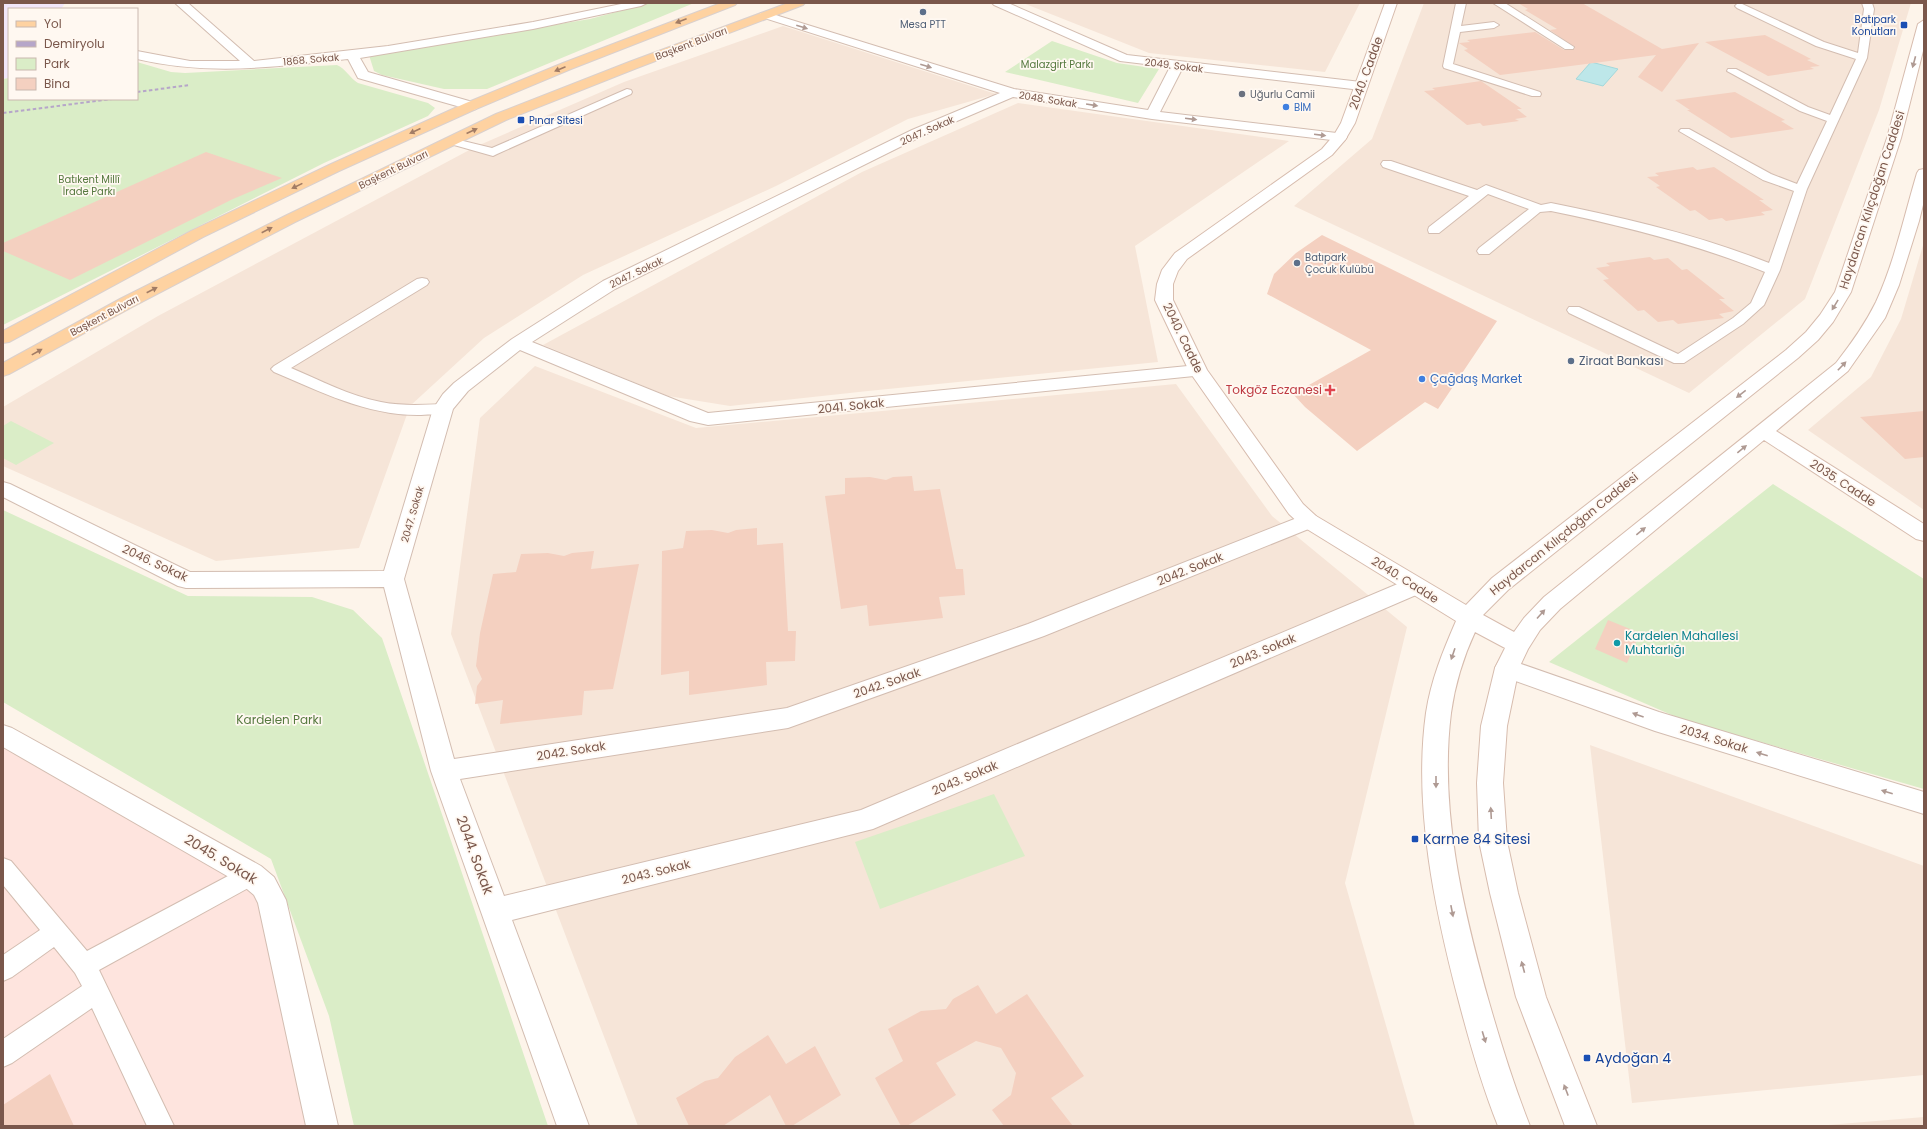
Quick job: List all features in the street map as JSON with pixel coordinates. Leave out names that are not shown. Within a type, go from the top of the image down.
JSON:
[{"type":"main road","name":"Başkent Bulvarı","points":[[3,338],[197,234],[334,168],[471,106],[705,12],[731,3]]},
{"type":"main road","name":"Başkent Bulvarı","points":[[3,370],[117,308],[269,229],[451,141],[527,106],[799,3]]},
{"type":"main road","points":[[705,12],[720,11],[739,14],[743,17],[738,26]]},
{"type":"street","points":[[181,3],[250,65]]},
{"type":"street","points":[[352,55],[448,41],[552,23],[641,3]]},
{"type":"street","name":"2049. Sokak","points":[[998,3],[1118,56],[1177,65],[1361,86]]},
{"type":"street","name":"2040. Cadde","points":[[1391,3],[1348,123],[1340,137],[1327,152],[1197,243],[1181,256],[1170,270],[1165,284],[1164,300],[1198,371],[1285,496],[1296,509],[1309,521],[1469,619],[1512,657]]},
{"type":"street","name":"2048. Sokak","points":[[765,15],[1012,93],[1152,115],[1340,137]]},
{"type":"street","name":"Haydarcan Kılıçdoğan Caddesi","points":[[1514,1126],[1501,1094],[1471,993],[1456,936],[1442,858],[1436,785],[1438,722],[1443,686],[1461,634],[1469,619],[1485,598],[1500,584],[1792,354],[1812,336],[1827,318],[1843,292],[1857,252],[1894,138],[1924,24]]},
{"type":"street","name":"1868. Sokak","points":[[138,55],[159,62],[197,66],[250,65],[352,55],[363,75],[471,106]]},
{"type":"street","points":[[1152,115],[1177,65]]},
{"type":"street","name":"2047. Sokak","points":[[393,579],[443,409],[450,398],[461,387],[518,343],[609,285],[917,134],[1012,93]]},
{"type":"street","points":[[1581,1126],[1531,998],[1504,893],[1493,841],[1490,784],[1494,726],[1512,657],[1532,624],[1552,603],[1842,367],[1858,347],[1873,324],[1894,277],[1924,173]]},
{"type":"street","name":"2041. Sokak","points":[[518,343],[697,417],[708,419],[1198,371]]},
{"type":"street","name":"2035. Cadde","points":[[1763,431],[1924,534]]},
{"type":"street","name":"2046. Sokak","points":[[3,489],[186,580],[393,579]]},
{"type":"street","name":"2042. Sokak","points":[[444,771],[788,718],[1036,630],[1309,521]]},
{"type":"street","name":"2044. Sokak","points":[[393,579],[444,771],[573,1126]]},
{"type":"street","name":"2043. Sokak","points":[[496,911],[864,822],[1415,586]]},
{"type":"street","name":"2034. Sokak","points":[[1512,657],[1655,722],[1924,803]]},
{"type":"street","name":"2045. Sokak","points":[[3,735],[251,875],[264,886],[272,900],[322,1126]]},
{"type":"lane","points":[[1461,3],[1448,66],[1536,94]]},
{"type":"lane","points":[[1498,3],[1569,47]]},
{"type":"lane","points":[[1574,310],[1679,360],[1738,321],[1757,305],[1773,270],[1801,189],[1862,58],[1869,9],[1867,3]]},
{"type":"lane","points":[[1740,6],[1820,44],[1862,58]]},
{"type":"lane","points":[[1456,29],[1470,29],[1494,25]]},
{"type":"lane","points":[[1732,71],[1804,109],[1834,120]]},
{"type":"lane","points":[[451,141],[493,152],[627,92]]},
{"type":"lane","points":[[1685,131],[1767,177],[1801,189]]},
{"type":"lane","points":[[1387,164],[1478,195]]},
{"type":"lane","points":[[1434,230],[1486,190],[1539,208],[1558,207],[1624,222],[1736,256],[1773,270]]},
{"type":"lane","points":[[1484,251],[1539,208]]},
{"type":"lane","points":[[422,282],[280,369],[362,402],[381,407],[403,409],[443,409]]},
{"type":"lane","points":[[3,868],[84,965],[161,1126]]},
{"type":"lane","points":[[84,965],[251,875]]},
{"type":"lane","points":[[3,969],[57,932]]},
{"type":"lane","points":[[3,1054],[96,991]]},
{"type":"shaded area","points":[[3,3],[65,3],[62,8],[8,8],[8,78],[3,79]]},
{"type":"shaded area","points":[[1023,3],[1360,3],[1325,72],[1149,53]]},
{"type":"shaded area","name":"Batıpark Konutları","points":[[1424,3],[1911,3],[1879,110],[1805,299],[1689,393],[1294,206],[1372,139]]},
{"type":"shaded area","points":[[783,26],[996,94],[908,119],[776,186],[583,275],[484,338],[410,406],[359,548],[216,561],[3,466],[3,407],[158,316],[475,147],[624,82]]},
{"type":"shaded area","points":[[1018,103],[1289,141],[1135,246],[1158,362],[730,406],[668,396],[543,345],[862,172]]},
{"type":"shaded area","points":[[1924,242],[1924,510],[1808,430],[1871,377],[1901,319]]},
{"type":"shaded area","points":[[535,366],[696,428],[1176,384],[1272,516],[1407,627],[1345,883],[1415,1126],[638,1126],[451,634],[480,418]]},
{"type":"shaded area","points":[[3,735],[251,875],[322,1126],[3,1126]]},
{"type":"shaded area","points":[[1590,745],[1924,866],[1924,1075],[1632,1103]]},
{"type":"shaded area","points":[[1924,1117],[1924,1126],[1816,1126]]},
{"type":"green space","points":[[650,3],[694,3],[487,89],[444,89],[382,75],[374,71],[369,55],[590,19]]},
{"type":"green space","name":"Malazgirt Parkı","points":[[1052,41],[1117,63],[1159,69],[1138,103],[1005,72]]},
{"type":"green space","name":"Batıkent Millî İrade Parkı","points":[[138,62],[171,72],[185,73],[337,65],[358,83],[428,103],[435,108],[428,116],[324,163],[3,325],[3,79],[8,78],[8,100],[138,100]]},
{"type":"green space","points":[[11,421],[54,443],[16,465],[3,458],[3,426]]},
{"type":"green space","points":[[1773,484],[1924,579],[1924,789],[1681,719],[1549,662]]},
{"type":"green space","name":"Kardelen Parkı","points":[[3,510],[188,596],[312,597],[353,610],[382,638],[548,1126],[354,1126],[329,1016],[271,859],[3,702]]},
{"type":"green space","points":[[994,794],[1025,856],[880,909],[855,842]]},
{"type":"water","points":[[1591,62],[1618,69],[1603,86],[1576,79]]},
{"type":"building","points":[[1518,3],[1582,3],[1662,49],[1699,43],[1662,92],[1638,77],[1656,55],[1500,75],[1464,50],[1468,49],[1459,43],[1470,42],[1467,40],[1535,32],[1564,50],[1573,50],[1575,48],[1550,30],[1557,29],[1525,10],[1528,9]]},
{"type":"building","points":[[1765,35],[1811,59],[1807,60],[1820,66],[1810,67],[1814,69],[1768,76],[1705,42]]},
{"type":"building","points":[[1481,81],[1522,109],[1517,109],[1527,117],[1515,119],[1519,121],[1483,126],[1480,123],[1467,125],[1424,91],[1435,90],[1432,88]]},
{"type":"building","points":[[1735,92],[1785,120],[1781,121],[1794,129],[1731,138],[1687,110],[1690,110],[1675,100]]},
{"type":"building","points":[[206,152],[282,178],[233,199],[70,280],[3,251],[3,243]]},
{"type":"building","points":[[1693,167],[1697,170],[1714,167],[1764,200],[1759,200],[1773,210],[1761,212],[1765,215],[1726,221],[1722,218],[1709,220],[1695,210],[1690,211],[1656,187],[1660,186],[1647,177],[1659,176],[1655,173]]},
{"type":"building","points":[[1322,235],[1497,321],[1438,409],[1425,402],[1357,451],[1305,407],[1293,394],[1371,350],[1267,294],[1274,274],[1296,253]]},
{"type":"building","points":[[1650,257],[1654,260],[1668,258],[1682,270],[1687,269],[1725,299],[1719,299],[1734,311],[1719,314],[1724,318],[1678,324],[1673,320],[1658,322],[1644,310],[1638,311],[1603,280],[1609,279],[1596,268],[1610,266],[1606,263]]},
{"type":"building","points":[[1924,411],[1924,457],[1905,459],[1860,417]]},
{"type":"building","points":[[912,476],[914,491],[940,489],[956,569],[963,569],[965,595],[939,597],[943,618],[869,626],[867,605],[841,609],[825,496],[845,494],[845,478],[870,477],[886,480],[893,477]]},
{"type":"building","points":[[757,528],[757,545],[783,543],[788,631],[796,631],[795,661],[766,662],[767,685],[689,695],[689,671],[661,675],[662,551],[683,548],[686,531],[712,530],[728,533],[736,530]]},
{"type":"building","points":[[594,551],[591,569],[639,564],[613,689],[584,691],[582,715],[500,724],[503,700],[475,704],[477,686],[482,679],[476,666],[480,633],[493,574],[516,572],[521,554],[548,553],[564,556],[572,553]]},
{"type":"building","name":"Kardelen Mahallesi Muhtarlığı","points":[[1608,620],[1640,633],[1627,663],[1595,649]]},
{"type":"building","points":[[978,985],[996,1014],[1027,994],[1084,1076],[1051,1098],[1073,1126],[1004,1126],[992,1110],[1011,1095],[1016,1073],[1001,1048],[976,1041],[936,1063],[956,1095],[907,1126],[901,1126],[875,1078],[903,1061],[888,1029],[921,1011],[946,1009],[953,999]]},
{"type":"building","points":[[768,1035],[786,1064],[815,1046],[841,1095],[792,1126],[786,1126],[770,1095],[723,1126],[689,1126],[676,1098],[705,1081],[718,1078],[735,1057]]},
{"type":"building","points":[[50,1074],[74,1126],[3,1126],[3,1105]]},
{"type":"railway","points":[[138,92],[190,85]]},
{"type":"railway","points":[[3,113],[104,100]]},
{"type":"place","name":"Mesa PTT","points":[[923,12]]},
{"type":"place","name":"Batıpark Konutları","points":[[1904,25]]},
{"type":"place","name":"Uğurlu Camii","points":[[1242,94]]},
{"type":"place","name":"BİM","points":[[1286,107]]},
{"type":"place","name":"Pınar Sitesi","points":[[521,120]]},
{"type":"place","name":"Batıpark Çocuk Kulübü","points":[[1297,263]]},
{"type":"place","name":"Ziraat Bankası","points":[[1571,361]]},
{"type":"place","name":"Çağdaş Market","points":[[1422,379]]},
{"type":"place","name":"Tokgöz Eczanesi","points":[[1330,390]]},
{"type":"place","name":"Kardelen Mahallesi Muhtarlığı","points":[[1617,643]]},
{"type":"place","name":"Karme 84 Sitesi","points":[[1415,839]]},
{"type":"place","name":"Aydoğan 4","points":[[1587,1058]]}]
